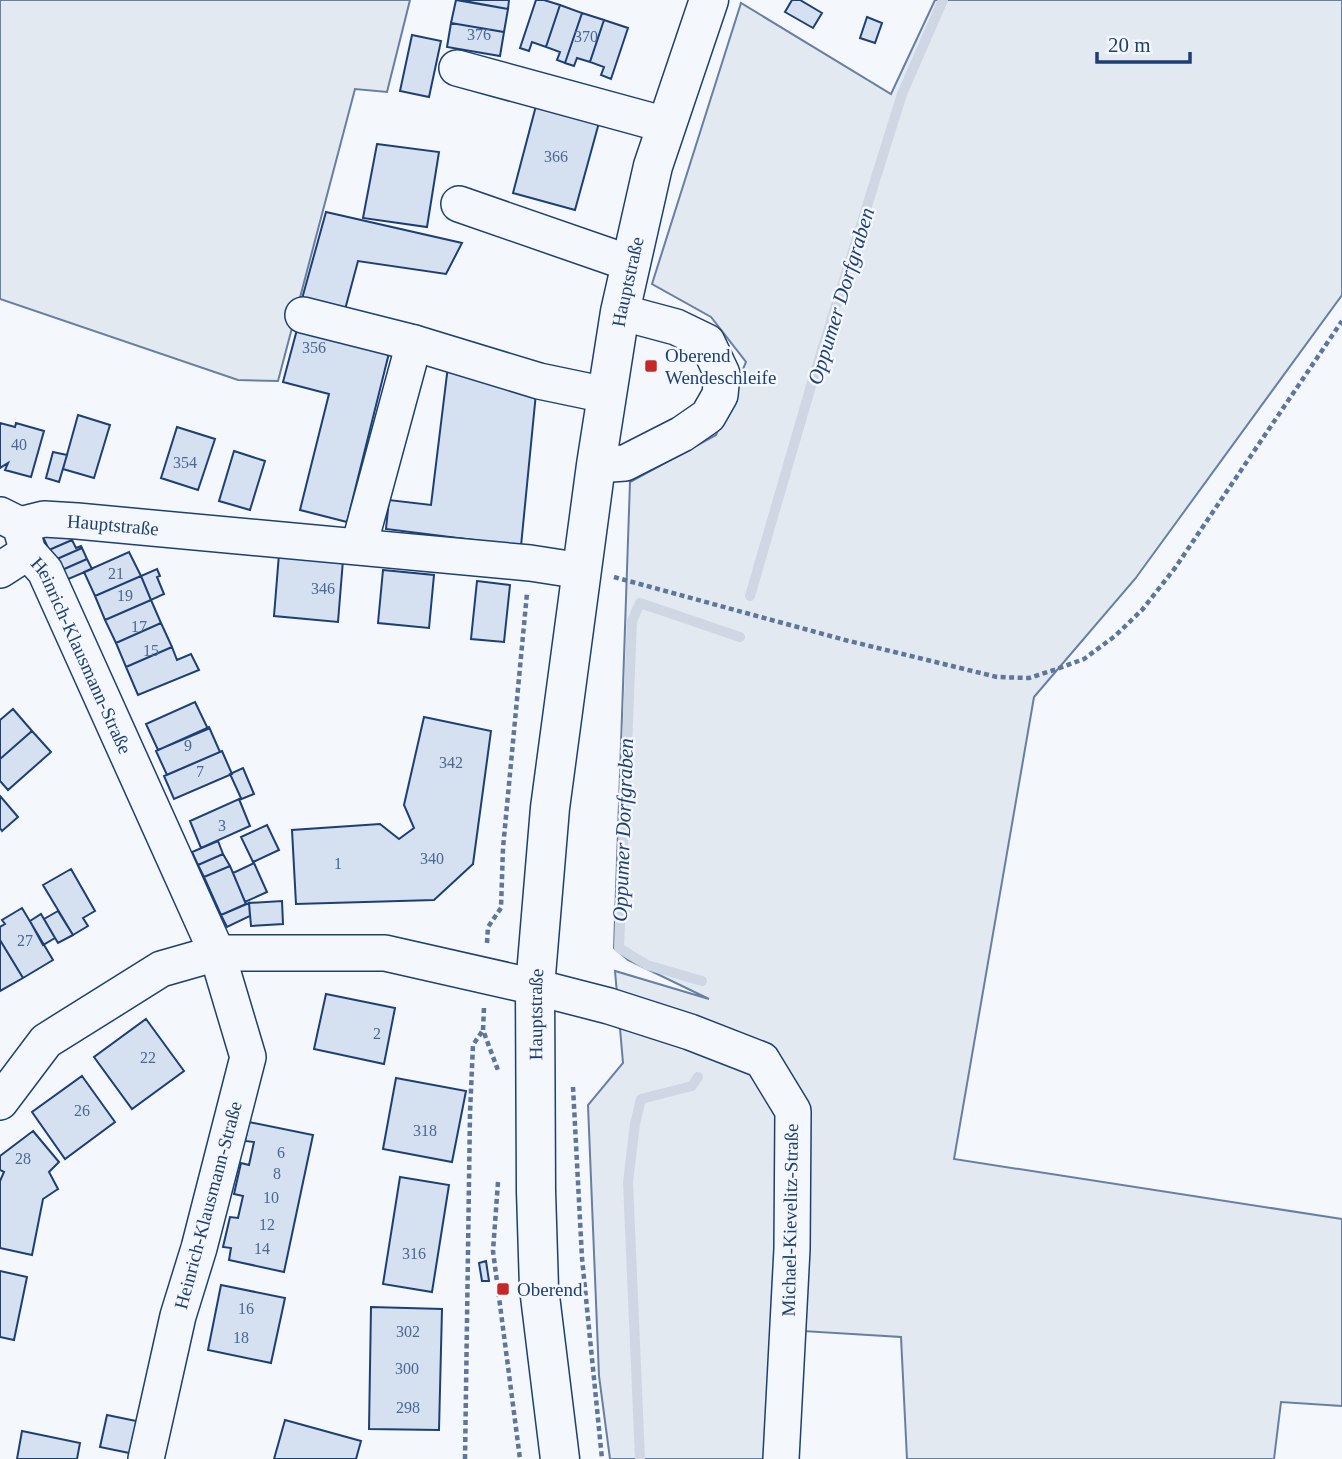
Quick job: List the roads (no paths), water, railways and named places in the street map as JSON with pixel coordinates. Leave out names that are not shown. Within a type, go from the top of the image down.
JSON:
[{"type":"main road","name":"Hauptstraße","points":[[560,1459],[539,1288],[536,1191],[535,987],[550,808],[596,465],[620,312],[653,166],[709,0]]},
{"type":"street","points":[[457,68],[666,125]]},
{"type":"street","points":[[459,204],[632,264]]},
{"type":"street","points":[[596,465],[625,463],[682,433],[708,416],[720,395],[722,374],[707,342],[676,327],[620,312]]},
{"type":"street","points":[[303,315],[414,343],[539,381],[606,395]]},
{"type":"street","points":[[359,546],[414,343]]},
{"type":"street","name":"Hauptstraße","points":[[12,541],[44,519],[359,546],[530,563],[582,571]]},
{"type":"street","name":"Heinrich-Klausmann-Straße","points":[[12,541],[45,571],[217,953],[248,1057],[200,1248],[178,1316],[146,1459]]},
{"type":"street","points":[[0,1102],[46,1041],[161,969],[217,953],[385,953],[535,987]]},
{"type":"street","name":"Michael-Kievelitz-Straße","points":[[535,987],[609,1006],[690,1032],[762,1060],[793,1111],[792,1249],[781,1459]]},
{"type":"waterway","name":"Oppumer Dorfgraben","points":[[750,596],[813,379],[902,94],[943,0]]},
{"type":"waterway","name":"Oppumer Dorfgraben","points":[[702,981],[647,965],[619,948],[632,621],[640,603],[740,637]]},
{"type":"waterway","name":"Oppumer Dorfgraben","points":[[640,1459],[628,1182],[635,1124],[641,1099],[692,1086],[698,1077]]},
{"type":"place","name":"Oberend Wendeschleife","points":[[651,366]]},
{"type":"place","name":"Oberend","points":[[503,1289]]}]
